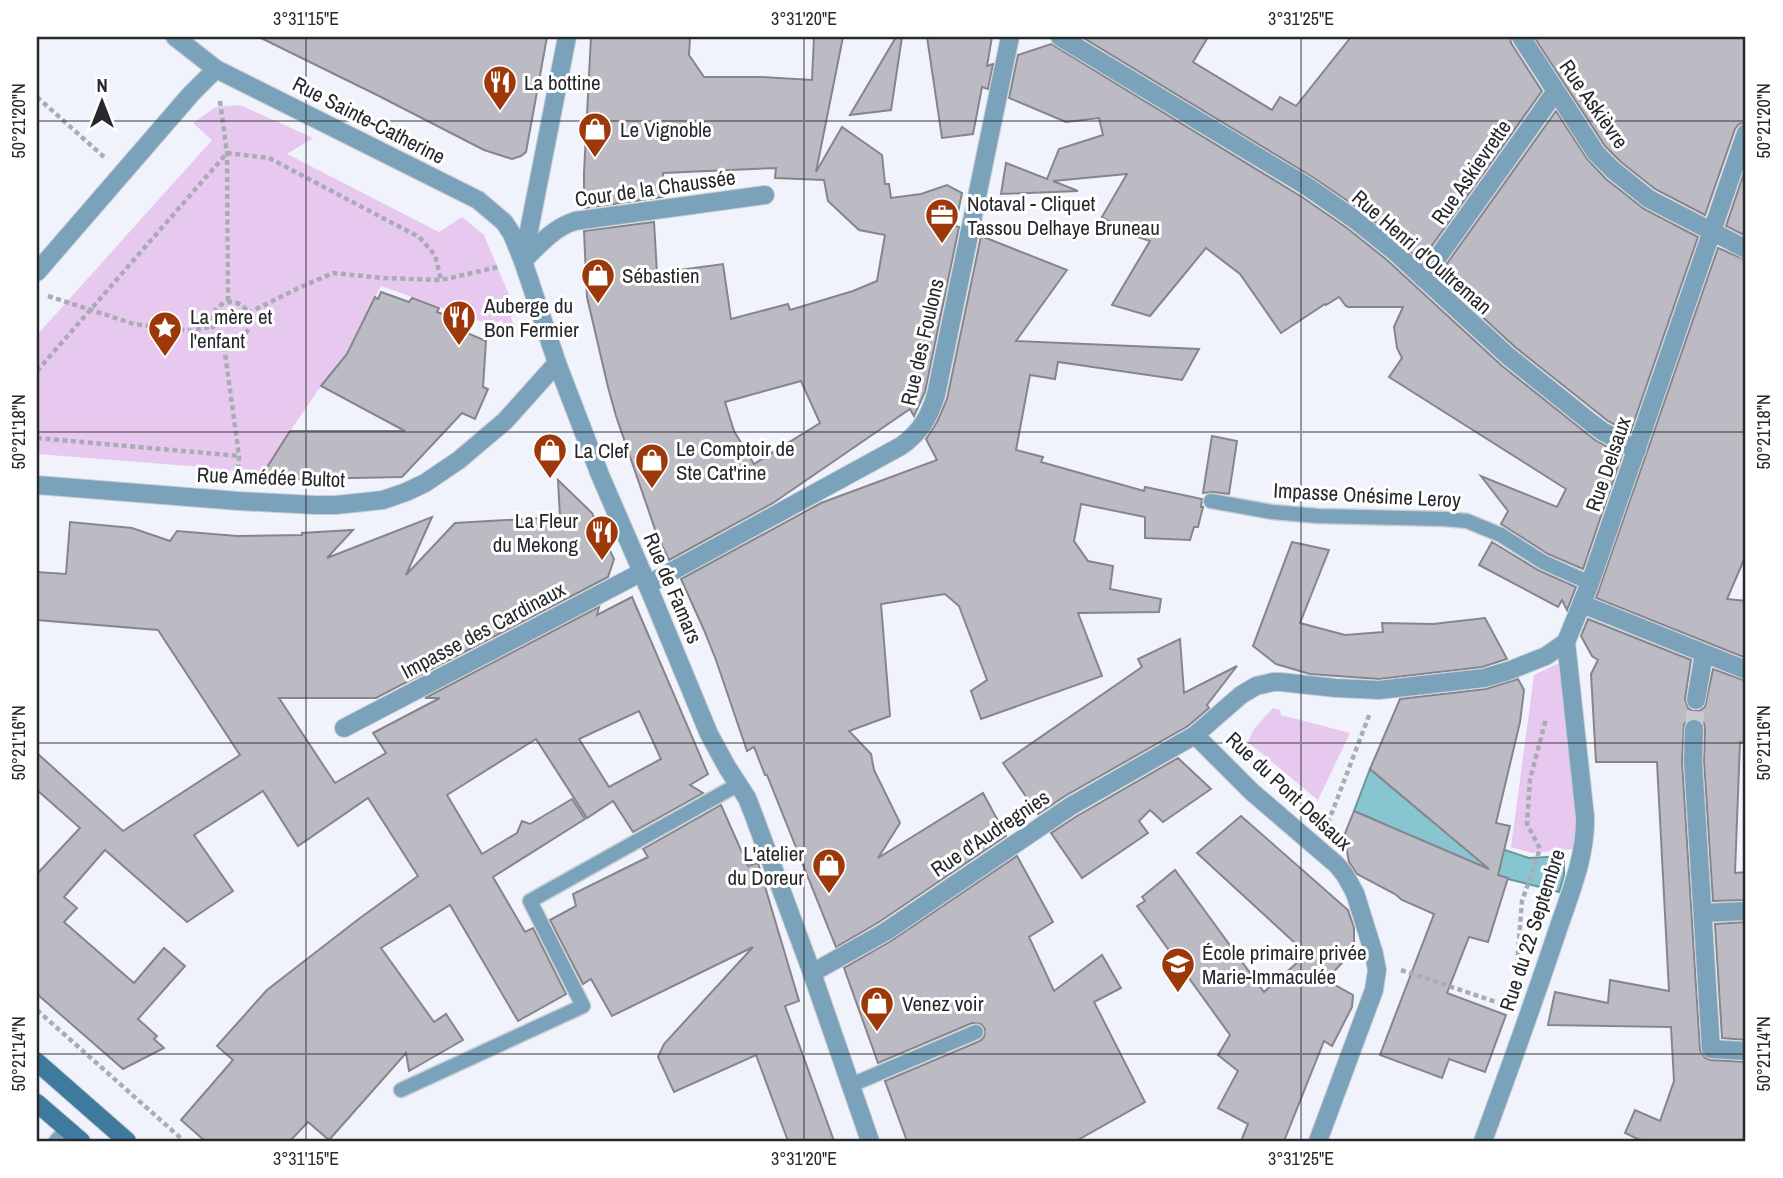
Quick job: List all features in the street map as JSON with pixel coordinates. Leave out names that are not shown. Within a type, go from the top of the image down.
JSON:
[{"type":"main road","points":[[37,1062],[127,1141]]},
{"type":"main road","points":[[37,1103],[62,1135],[81,1141]]},
{"type":"street","name":"Rue Sainte-Catherine","points":[[175,37],[216,69],[478,200],[504,222],[523,261]]},
{"type":"street","name":"Rue de Famars","points":[[567,37],[523,261],[588,447],[709,734],[739,784],[754,816],[870,1141]]},
{"type":"street","name":"Rue des Foulons","points":[[645,579],[901,446],[921,429],[930,415],[936,395],[1010,37]]},
{"type":"street","name":"Rue Henri d'Oultreman","points":[[1060,37],[1319,195],[1375,235],[1490,341],[1574,410],[1637,450]]},
{"type":"street","name":"Rue Askièvre","points":[[1521,37],[1596,153],[1613,170],[1649,199],[1746,249]]},
{"type":"street","points":[[37,272],[122,172],[216,69]]},
{"type":"street","name":"Rue Askievrette","points":[[1423,278],[1556,91]]},
{"type":"street","name":"Rue Delsaux","points":[[1566,642],[1590,583],[1746,133]]},
{"type":"street","name":"Cour de la Chaussée","points":[[523,261],[554,231],[575,221],[765,195]]},
{"type":"street","name":"Rue Amédée Bultot","points":[[37,485],[238,501],[336,505],[383,500],[406,492],[442,473],[505,421],[557,363]]},
{"type":"street","name":"Impasse des Cardinaux","points":[[344,728],[645,579]]},
{"type":"street","points":[[1582,604],[1746,670]]},
{"type":"street","name":"Rue d'Audregnies","points":[[812,973],[885,932],[1071,806],[1195,735],[1241,695],[1256,686],[1282,682],[1379,690],[1483,678],[1546,656],[1566,642]]},
{"type":"street","name":"Rue du 22 Septembre","points":[[1483,1141],[1582,859],[1585,817],[1566,642]]},
{"type":"street","points":[[1696,700],[1704,654]]},
{"type":"street","points":[[1694,729],[1693,761],[1712,1049],[1746,1051]]},
{"type":"street","name":"Rue du Pont Delsaux","points":[[1195,735],[1252,792],[1337,865],[1350,883],[1376,962]]},
{"type":"street","points":[[1703,913],[1746,911]]},
{"type":"street","points":[[1318,1141],[1374,990],[1376,962]]},
{"type":"lane","name":"Impasse Onésime Leroy","points":[[1210,500],[1272,512],[1318,516],[1467,521],[1502,535],[1543,562],[1590,583]]},
{"type":"lane","points":[[401,1090],[583,1006],[530,901],[739,784]]},
{"type":"lane","points":[[851,1085],[976,1032]]},
{"type":"path","points":[[216,69],[227,153],[228,302]]},
{"type":"path","points":[[37,97],[122,172]]},
{"type":"path","points":[[227,153],[269,158],[419,237],[435,255],[441,280]]},
{"type":"path","points":[[37,371],[227,153]]},
{"type":"path","points":[[247,313],[333,273],[441,280],[523,261]]},
{"type":"path","points":[[37,292],[134,324],[192,331],[213,326]]},
{"type":"path","points":[[228,302],[239,304],[247,313],[249,324],[244,334],[234,339],[223,338],[215,331],[212,320],[217,308],[228,302]]},
{"type":"path","points":[[223,338],[239,456],[238,501]]},
{"type":"path","points":[[37,438],[239,456]]},
{"type":"path","points":[[1318,848],[1379,690]]},
{"type":"path","points":[[1522,901],[1540,849],[1527,824],[1531,779],[1549,708]]},
{"type":"path","points":[[1376,962],[1513,1008]]},
{"type":"path","points":[[37,1010],[184,1141]]},
{"type":"shaded area","points":[[240,105],[313,138],[287,154],[439,232],[462,217],[484,235],[517,314],[511,317],[514,326],[506,330],[502,320],[491,325],[381,286],[347,354],[290,431],[264,480],[251,478],[249,473],[229,470],[231,475],[221,481],[202,467],[37,454],[37,335],[212,140],[193,123],[216,107]]},
{"type":"shaded area","points":[[1561,662],[1578,838],[1573,849],[1532,853],[1511,847],[1534,675]]},
{"type":"shaded area","points":[[1273,708],[1280,710],[1281,715],[1350,733],[1318,800],[1248,742],[1254,729]]},
{"type":"water","points":[[1370,769],[1427,817],[1490,845],[1529,858],[1564,856],[1564,875],[1559,892],[1508,879],[1431,852],[1354,811]]},
{"type":"building","points":[[259,37],[547,37],[526,152],[512,159],[484,150]]},
{"type":"building","points":[[591,37],[690,37],[689,55],[704,77],[812,80],[814,37],[843,37],[816,172],[842,127],[882,155],[885,184],[889,184],[891,198],[921,194],[947,185],[962,193],[955,226],[959,227],[925,392],[914,416],[910,409],[773,503],[669,560],[657,535],[608,387],[587,297],[584,231],[654,222],[657,273],[723,264],[731,319],[788,304],[790,310],[877,281],[885,235],[859,230],[828,201],[824,180],[775,178],[776,168],[663,173],[663,197],[584,208]],"holes":[[[801,381],[820,423],[754,464],[734,431],[725,402]]]},
{"type":"building","points":[[896,37],[902,37],[891,110],[850,115]]},
{"type":"building","points":[[927,37],[992,37],[987,66],[993,64],[988,89],[982,87],[973,134],[942,138]]},
{"type":"building","points":[[1082,37],[1208,37],[1193,62],[1272,110],[1280,97],[1296,106],[1351,37],[1510,37],[1511,43],[1542,91],[1421,261],[1361,210],[1314,178]]},
{"type":"building","points":[[1534,37],[1746,37],[1746,122],[1735,129],[1705,215],[1655,189],[1605,146]]},
{"type":"building","points":[[1051,44],[1302,197],[1347,228],[1387,260],[1501,365],[1595,440],[1622,455],[1583,569],[1548,554],[1501,524],[1508,511],[1481,476],[1557,507],[1566,489],[1389,377],[1402,358],[1397,348],[1394,327],[1403,307],[1348,307],[1339,297],[1281,333],[1240,274],[1206,248],[1150,316],[1112,305],[1150,241],[1135,236],[1102,217],[1127,174],[1053,181],[1078,191],[1001,194],[1006,163],[1047,179],[1059,149],[1103,135],[1099,118],[1066,122],[1009,98],[1018,55]]},
{"type":"building","points":[[1556,111],[1587,159],[1606,179],[1644,209],[1698,237],[1630,433],[1608,421],[1515,347],[1438,276]]},
{"type":"building","points":[[1746,167],[1746,236],[1726,226]]},
{"type":"building","points":[[981,236],[1067,270],[1016,341],[1199,349],[1182,380],[1058,362],[1055,379],[1030,375],[1016,450],[1043,457],[1041,462],[1144,491],[1145,487],[1202,499],[1203,507],[1198,527],[1194,527],[1190,540],[1145,538],[1145,517],[1081,504],[1074,541],[1088,561],[1113,566],[1110,589],[1161,599],[1159,612],[1078,613],[1102,676],[981,719],[971,691],[987,680],[959,606],[945,594],[881,604],[890,716],[849,731],[871,754],[874,770],[900,823],[878,858],[983,793],[1006,836],[879,922],[836,947],[767,775],[754,747],[747,751],[716,660],[681,579],[821,503],[937,460],[926,439],[947,399]]},
{"type":"building","points":[[1718,248],[1746,260],[1746,555],[1727,599],[1746,601],[1746,658],[1596,598]]},
{"type":"building","points":[[381,292],[409,302],[412,298],[439,308],[437,312],[470,324],[467,333],[486,341],[483,387],[488,389],[475,419],[462,413],[402,477],[259,480],[290,431],[405,431],[321,386],[347,354],[375,297],[378,299]]},
{"type":"building","points":[[1212,436],[1237,441],[1229,494],[1203,493]]},
{"type":"building","points":[[558,480],[592,513],[614,559],[608,577],[376,698],[279,698],[335,783],[386,753],[373,733],[440,698],[425,698],[599,607],[597,615],[632,597],[708,774],[690,785],[703,793],[633,832],[613,801],[587,818],[536,739],[447,795],[482,854],[517,833],[522,821],[530,824],[572,799],[585,819],[493,877],[525,932],[533,928],[566,994],[518,1021],[450,905],[381,948],[434,1022],[446,1014],[463,1040],[409,1071],[406,1053],[329,1140],[308,1122],[290,1141],[205,1141],[181,1120],[233,1060],[217,1046],[267,990],[418,876],[368,798],[298,846],[263,791],[194,835],[233,891],[187,922],[105,850],[64,897],[77,908],[64,922],[134,983],[164,948],[185,966],[138,1019],[157,1036],[154,1039],[164,1048],[123,1069],[37,994],[37,874],[80,828],[37,790],[37,753],[123,831],[240,755],[158,630],[37,620],[37,572],[66,574],[70,522],[132,528],[170,541],[177,531],[237,536],[302,535],[353,530],[327,558],[432,517],[406,575],[455,523],[560,517]],"holes":[[[639,711],[661,759],[609,787],[579,739]]]},
{"type":"building","points":[[1292,542],[1329,550],[1300,623],[1345,635],[1383,632],[1382,623],[1433,624],[1485,618],[1507,659],[1482,667],[1379,679],[1310,674],[1276,664],[1253,646]]},
{"type":"building","points":[[1492,542],[1538,570],[1576,587],[1567,610],[1562,600],[1558,607],[1479,565]]},
{"type":"building","points":[[1588,619],[1691,660],[1685,699],[1688,708],[1693,711],[1705,707],[1713,669],[1746,681],[1746,744],[1740,742],[1735,873],[1746,872],[1746,900],[1713,901],[1704,761],[1705,729],[1704,723],[1699,719],[1689,719],[1684,724],[1682,761],[1700,1050],[1705,1058],[1710,1060],[1746,1062],[1746,1141],[1642,1141],[1625,1133],[1635,1110],[1660,1121],[1674,1081],[1671,1027],[1548,1025],[1555,992],[1608,1003],[1610,980],[1669,991],[1657,762],[1596,762],[1591,674],[1598,660],[1592,656],[1581,636]]},
{"type":"building","points":[[1180,639],[1184,693],[1237,666],[1207,705],[1209,708],[1188,726],[1038,814],[1003,763],[1142,667],[1138,659]]},
{"type":"building","points":[[1518,679],[1524,690],[1520,722],[1496,823],[1510,826],[1498,875],[1508,878],[1488,942],[1469,937],[1447,993],[1506,1015],[1485,1072],[1449,1059],[1442,1078],[1380,1055],[1434,914],[1402,900],[1357,874],[1349,862],[1344,836],[1354,811],[1489,869],[1370,769],[1400,699],[1486,689]]},
{"type":"building","points":[[1178,758],[1211,789],[1163,822],[1150,810],[1139,821],[1148,833],[1082,878],[1051,833]]},
{"type":"building","points":[[721,805],[748,866],[758,863],[799,1001],[785,1006],[834,1141],[788,1141],[756,1055],[674,1092],[658,1057],[664,1044],[753,947],[612,1016],[591,979],[583,984],[550,920],[576,906],[573,894],[648,857],[643,849]]},
{"type":"building","points":[[1241,816],[1348,910],[1354,928],[1354,950],[1326,980],[1353,995],[1352,1007],[1332,1046],[1324,1041],[1284,1141],[1241,1141],[1248,1124],[1218,1108],[1238,1071],[1218,1055],[1230,1035],[1137,906],[1145,901],[1142,897],[1175,870],[1264,992],[1307,954],[1197,853]]},
{"type":"building","points":[[1017,856],[1053,922],[1029,937],[1054,991],[1102,955],[1121,988],[1094,1002],[1145,1102],[1076,1141],[907,1141],[885,1081],[980,1041],[984,1037],[985,1029],[981,1024],[972,1023],[878,1063],[844,968],[891,941]]},
{"type":"building","points":[[1746,922],[1746,1040],[1722,1038],[1715,924]]},
{"type":"tunnel","points":[[1694,729],[1696,700]]},
{"type":"place","name":"La bottine","points":[[500,112]]},
{"type":"place","name":"Le Vignoble","points":[[595,159]]},
{"type":"place","name":"Notaval - Cliquet Tassou Delhaye Bruneau","points":[[942,245]]},
{"type":"place","name":"Sébastien","points":[[598,305]]},
{"type":"place","name":"Auberge du Bon Fermier","points":[[459,347]]},
{"type":"place","name":"La mère et l'enfant","points":[[165,358]]},
{"type":"place","name":"La Clef","points":[[550,480]]},
{"type":"place","name":"Le Comptoir de Ste Cat'rine","points":[[652,490]]},
{"type":"place","name":"La Fleur du Mekong","points":[[602,562]]},
{"type":"place","name":"L'atelier du Doreur","points":[[829,895]]},
{"type":"place","name":"École primaire privée Marie-Immaculée","points":[[1178,994]]},
{"type":"place","name":"Venez voir","points":[[877,1033]]}]
